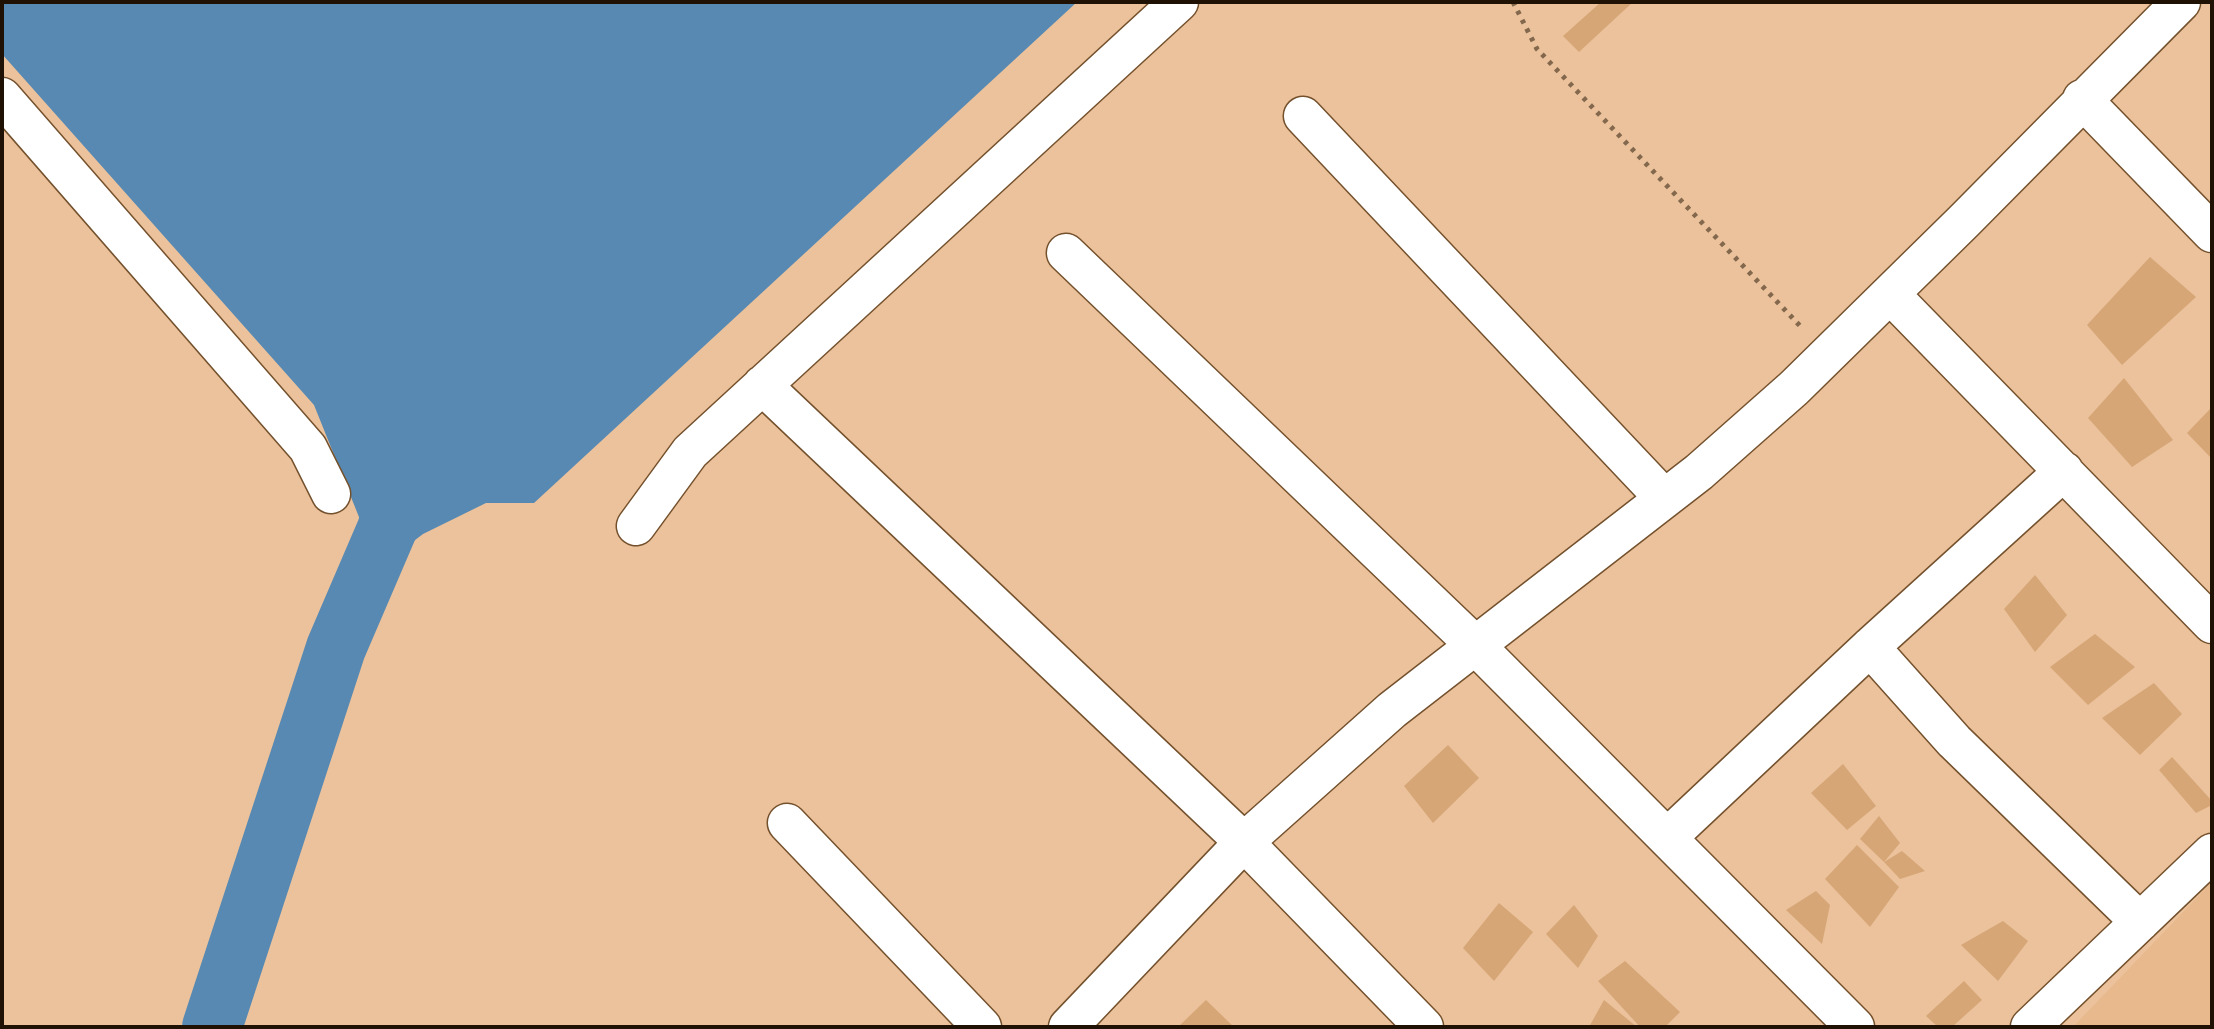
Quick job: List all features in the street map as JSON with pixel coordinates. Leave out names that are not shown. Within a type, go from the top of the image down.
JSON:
[{"type":"street","points":[[636,526],[690,452],[1179,2]]},
{"type":"street","points":[[1068,1027],[1244,842],[1392,710],[1699,472],[1828,356],[2181,2]]},
{"type":"street","points":[[2,97],[308,448],[331,494]]},
{"type":"street","points":[[2082,99],[2212,233]]},
{"type":"street","points":[[1303,116],[1664,498]]},
{"type":"street","points":[[1066,253],[1476,646],[1855,1027]]},
{"type":"street","points":[[1890,294],[2212,624]]},
{"type":"street","points":[[762,385],[1244,842],[1424,1027]]},
{"type":"street","points":[[1667,838],[1870,647],[2064,471]]},
{"type":"street","points":[[1870,647],[1954,741],[2140,922]]},
{"type":"street","points":[[787,823],[982,1027]]},
{"type":"street","points":[[2030,1027],[2212,853]]},
{"type":"path","points":[[1513,2],[1537,49],[1828,356]]},
{"type":"shaded area","points":[[2212,882],[2212,1027],[2073,1027]]},
{"type":"water","points":[[2,2],[1077,2],[534,503],[486,503],[423,534],[390,559],[358,545],[359,517],[314,405],[2,54]]},
{"type":"building","points":[[1601,2],[1633,2],[1579,52],[1563,36]]},
{"type":"building","points":[[2150,257],[2196,297],[2122,365],[2087,325]]},
{"type":"building","points":[[2124,378],[2173,440],[2132,467],[2088,418]]},
{"type":"building","points":[[2212,407],[2212,459],[2187,433]]},
{"type":"building","points":[[2035,575],[2067,615],[2035,652],[2004,609]]},
{"type":"building","points":[[2095,634],[2135,667],[2088,705],[2050,667]]},
{"type":"building","points":[[2154,683],[2182,714],[2140,755],[2102,718]]},
{"type":"building","points":[[1448,745],[1479,778],[1433,823],[1404,786]]},
{"type":"building","points":[[2172,757],[2212,801],[2212,805],[2196,813],[2159,770]]},
{"type":"building","points":[[1843,764],[1876,806],[1847,830],[1811,793]]},
{"type":"building","points":[[1879,816],[1900,843],[1884,862],[1860,839]]},
{"type":"building","points":[[1857,845],[1899,887],[1870,927],[1825,879]]},
{"type":"building","points":[[1902,851],[1925,871],[1900,879],[1884,862]]},
{"type":"building","points":[[1816,891],[1830,905],[1822,944],[1786,910]]},
{"type":"building","points":[[1499,903],[1533,932],[1494,981],[1463,948]]},
{"type":"building","points":[[1574,905],[1598,936],[1578,968],[1546,934]]},
{"type":"building","points":[[2003,921],[2028,941],[1998,981],[1961,945]]},
{"type":"building","points":[[1625,961],[1680,1012],[1665,1027],[1640,1027],[1598,981]]},
{"type":"building","points":[[1964,981],[1982,1000],[1952,1027],[1938,1027],[1926,1016]]},
{"type":"building","points":[[1206,1000],[1234,1027],[1178,1027]]},
{"type":"building","points":[[1604,1000],[1637,1027],[1589,1027]]},
{"type":"waterway","points":[[212,1027],[336,648],[409,478]]}]
